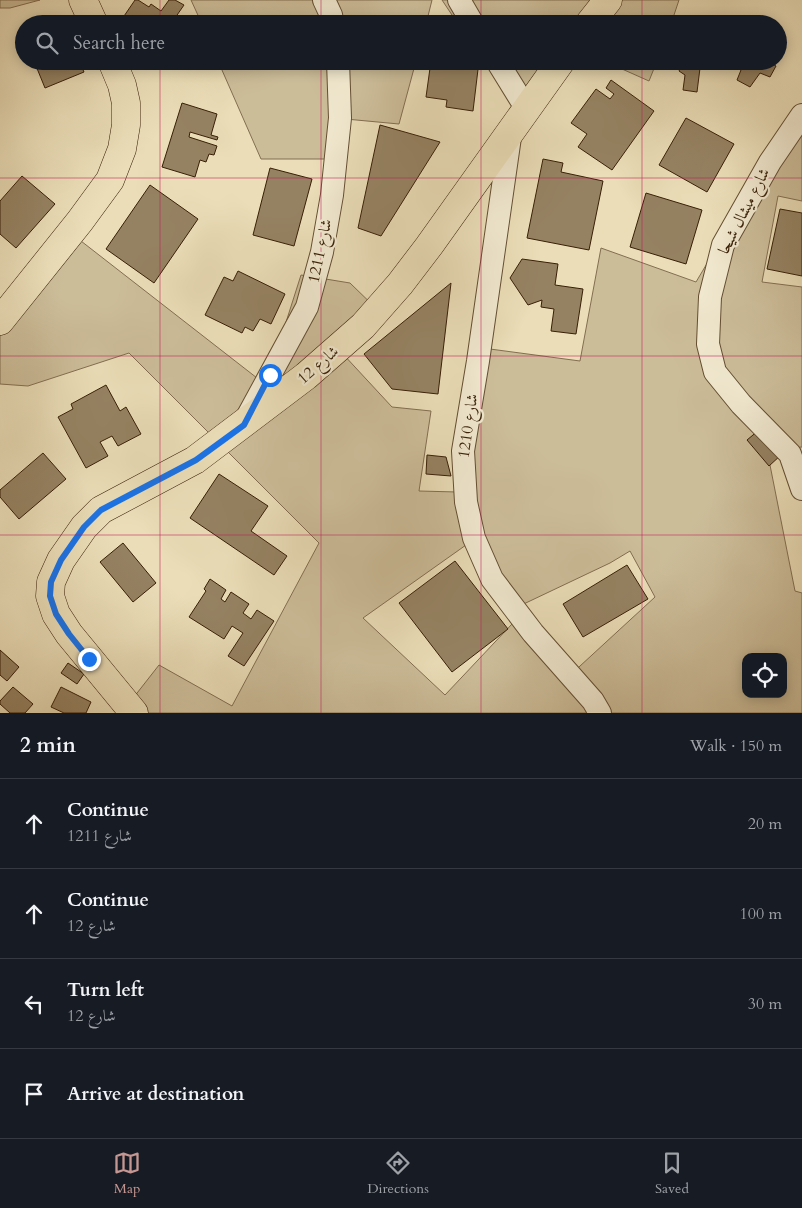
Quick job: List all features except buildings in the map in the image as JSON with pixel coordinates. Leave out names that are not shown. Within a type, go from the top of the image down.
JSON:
[{"type":"main road","points":[[84,0],[90,15]]},
{"type":"main road","points":[[596,15],[608,0]]},
{"type":"main road","points":[[0,321],[80,221],[110,180],[122,149],[126,125],[126,103],[122,85],[116,70]]},
{"type":"main road","name":"شارع 12","points":[[134,713],[69,634],[56,614],[50,596],[51,582],[61,560],[84,527],[101,510],[196,460],[306,376],[363,326],[400,284],[429,246],[554,70]]},
{"type":"street","points":[[324,0],[331,15]]},
{"type":"street","points":[[459,0],[468,15]]},
{"type":"street","name":"شارع 1211","points":[[244,425],[307,307],[322,252],[332,195],[340,118],[338,70]]},
{"type":"street","points":[[500,70],[519,119]]},
{"type":"street","name":"شارع ميشال شيحا","points":[[796,453],[741,404],[715,372],[708,344],[710,297],[723,245],[770,162],[802,115]]},
{"type":"street","name":"شارع 1210","points":[[519,119],[464,443],[463,471],[466,502],[474,538],[492,579],[533,634],[593,701],[600,713]]},
{"type":"street","points":[[796,453],[802,488]]},
{"type":"shaded area","points":[[0,0],[40,0],[10,8],[0,8]]},
{"type":"shaded area","points":[[191,0],[432,0],[428,15],[198,15]]},
{"type":"shaded area","points":[[442,0],[679,0],[674,15],[452,15]]},
{"type":"shaded area","points":[[222,70],[414,70],[399,124],[335,118],[325,159],[261,159]]},
{"type":"shaded area","points":[[490,70],[544,70],[519,111]]},
{"type":"shaded area","points":[[624,70],[653,70],[649,81]]},
{"type":"shaded area","points":[[802,112],[802,201],[778,196],[762,282],[802,287],[802,447],[767,450],[795,591],[802,593],[802,713],[124,713],[123,711],[159,665],[232,706],[319,543],[129,353],[28,386],[0,384],[0,306],[72,234],[266,385],[301,275],[350,283],[383,315],[342,353],[392,407],[431,411],[419,491],[457,492],[490,349],[580,361],[601,248],[696,282],[772,154]],"holes":[[[466,545],[511,610],[610,563],[630,551],[655,597],[567,678],[512,624],[445,695],[363,618]]]},
{"type":"route","points":[[89,659],[56,614],[50,596],[51,582],[61,560],[84,527],[101,510],[196,460],[244,425],[270,375]]}]
